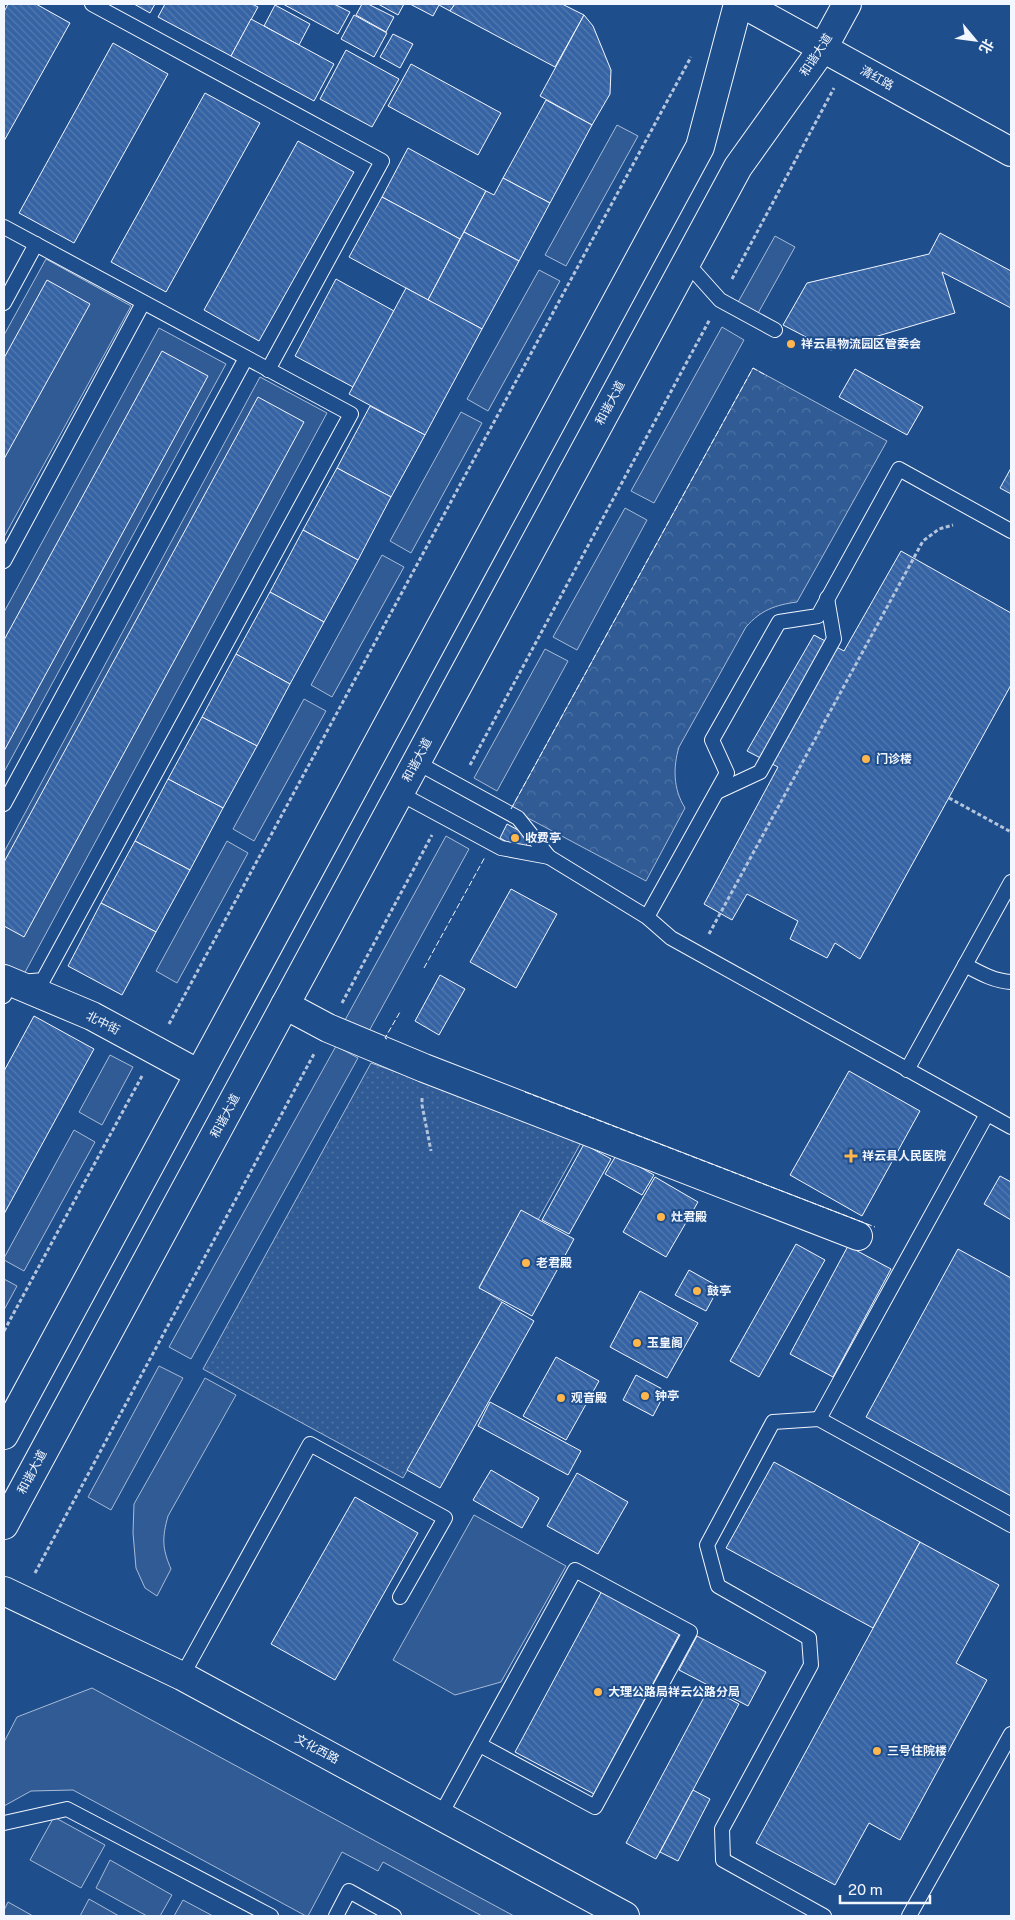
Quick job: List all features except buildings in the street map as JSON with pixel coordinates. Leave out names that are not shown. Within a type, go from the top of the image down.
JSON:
[{"type":"main road","points":[[4,1435],[700,147],[738,4]]},
{"type":"main road","name":"清红路","points":[[743,4],[1011,152]]},
{"type":"main road","name":"和谐大道","points":[[4,1525],[738,167],[823,48],[847,4]]},
{"type":"main road","name":"北中街","points":[[6,986],[92,1016],[199,1074]]},
{"type":"main road","points":[[285,1005],[328,1028],[424,1068],[858,1236]]},
{"type":"main road","name":"文化西路","points":[[12,1596],[182,1676],[624,1916]]},
{"type":"lane","points":[[92,4],[382,161],[268,370]]},
{"type":"lane","points":[[4,227],[350,414],[43,980],[6,986]]},
{"type":"lane","points":[[4,303],[36,244]]},
{"type":"lane","points":[[686,262],[720,300],[775,330]]},
{"type":"lane","points":[[4,562],[143,303]]},
{"type":"lane","points":[[4,804],[246,358]]},
{"type":"lane","points":[[648,917],[727,773],[712,740],[779,622],[818,616],[900,469],[1011,531]]},
{"type":"lane","points":[[717,792],[760,772],[834,639],[828,598]]},
{"type":"lane","points":[[416,762],[518,818],[549,857],[648,917],[671,938],[1011,1128]]},
{"type":"lane","points":[[399,793],[501,848],[549,857]]},
{"type":"lane","points":[[907,1070],[1011,882]]},
{"type":"lane","points":[[965,965],[988,977],[1011,982]]},
{"type":"lane","points":[[819,1419],[987,1114]]},
{"type":"lane","points":[[824,1916],[723,1860],[722,1829],[811,1666],[809,1638],[718,1586],[707,1545],[773,1422],[819,1419],[1011,1525]]},
{"type":"lane","points":[[182,1676],[310,1444],[445,1518],[400,1597]]},
{"type":"lane","points":[[440,1816],[575,1570],[690,1632],[595,1808],[480,1745]]},
{"type":"lane","points":[[909,1916],[1011,1734]]},
{"type":"lane","points":[[4,1823],[67,1809],[271,1916]]},
{"type":"lane","points":[[336,1916],[350,1891],[394,1916]]},
{"type":"path","points":[[4,1331],[694,53]]},
{"type":"path","points":[[458,786],[848,62]]},
{"type":"path","points":[[699,954],[923,541],[939,529],[953,525],[960,526]]},
{"type":"path","points":[[949,798],[1011,832]]},
{"type":"path","points":[[12,1596],[328,1028],[442,816]]},
{"type":"path","points":[[424,1068],[422,1106],[431,1150]]},
{"type":"green space","points":[[617,125],[638,136],[566,266],[545,255]]},
{"type":"green space","points":[[775,236],[795,247],[752,324],[732,313]]},
{"type":"green space","points":[[46,259],[131,306],[4,537],[4,335]]},
{"type":"green space","points":[[539,270],[560,281],[488,411],[467,399]]},
{"type":"green space","points":[[722,327],[744,340],[654,503],[631,491]]},
{"type":"green space","points":[[159,328],[226,364],[4,772],[4,612]]},
{"type":"green space","points":[[753,368],[887,441],[797,602],[769,609],[757,616],[746,627],[679,747],[675,778],[678,793],[685,808],[646,881],[511,809]]},
{"type":"green space","points":[[260,377],[327,413],[23,976],[4,966],[4,852]]},
{"type":"green space","points":[[461,412],[482,423],[411,553],[390,541]]},
{"type":"green space","points":[[625,508],[647,520],[577,650],[553,637]]},
{"type":"green space","points":[[382,555],[404,567],[332,697],[311,685]]},
{"type":"green space","points":[[545,649],[568,661],[497,791],[474,778]]},
{"type":"green space","points":[[304,699],[326,711],[254,841],[233,829]]},
{"type":"green space","points":[[446,836],[469,849],[368,1033],[345,1020]]},
{"type":"green space","points":[[227,841],[248,853],[177,983],[156,971]]},
{"type":"green space","points":[[336,1046],[358,1058],[191,1359],[169,1347]]},
{"type":"green space","points":[[110,1055],[133,1067],[102,1125],[79,1112]]},
{"type":"green space","points":[[371,1063],[583,1139],[538,1220],[521,1211],[479,1287],[502,1302],[403,1478],[203,1369]]},
{"type":"green space","points":[[74,1130],[95,1142],[24,1271],[4,1260],[4,1258]]},
{"type":"green space","points":[[4,1279],[17,1286],[4,1310]]},
{"type":"green space","points":[[159,1366],[183,1378],[111,1510],[88,1497]]},
{"type":"green space","points":[[205,1378],[236,1395],[168,1516],[164,1543],[171,1569],[157,1596],[145,1588],[136,1568],[133,1533],[134,1504]]},
{"type":"green space","points":[[474,1515],[566,1566],[501,1682],[455,1695],[393,1660]]},
{"type":"green space","points":[[92,1688],[514,1916],[482,1916],[383,1862],[378,1871],[342,1852],[308,1916],[306,1916],[73,1790],[31,1791],[4,1806],[4,1742],[17,1717]]},
{"type":"green space","points":[[54,1817],[105,1845],[81,1888],[30,1860]]},
{"type":"green space","points":[[110,1860],[172,1895],[160,1916],[147,1916],[96,1888]]},
{"type":"green space","points":[[89,1899],[119,1916],[80,1916]]},
{"type":"green space","points":[[183,1900],[213,1916],[174,1916]]},
{"type":"green space","points":[[8,1902],[33,1916],[4,1916],[4,1910]]},
{"type":"fence","points":[[511,809],[753,368],[767,376]]},
{"type":"fence","points":[[424,968],[485,857]]},
{"type":"fence","points":[[387,1039],[385,1038],[400,1012]]},
{"type":"fence","points":[[525,1092],[875,1227]]},
{"type":"place","name":"祥云县物流园区管委会","points":[[791,344]]},
{"type":"place","name":"门诊楼","points":[[866,759]]},
{"type":"place","name":"收费亭","points":[[515,838]]},
{"type":"place","name":"祥云县人民医院","points":[[851,1156]]},
{"type":"place","name":"灶君殿","points":[[661,1217]]},
{"type":"place","name":"老君殿","points":[[526,1263]]},
{"type":"place","name":"鼓亭","points":[[697,1291]]},
{"type":"place","name":"玉皇阁","points":[[637,1343]]},
{"type":"place","name":"钟亭","points":[[645,1396]]},
{"type":"place","name":"观音殿","points":[[561,1398]]},
{"type":"place","name":"大理公路局祥云公路分局","points":[[598,1692]]},
{"type":"place","name":"三号住院楼","points":[[877,1751]]}]
